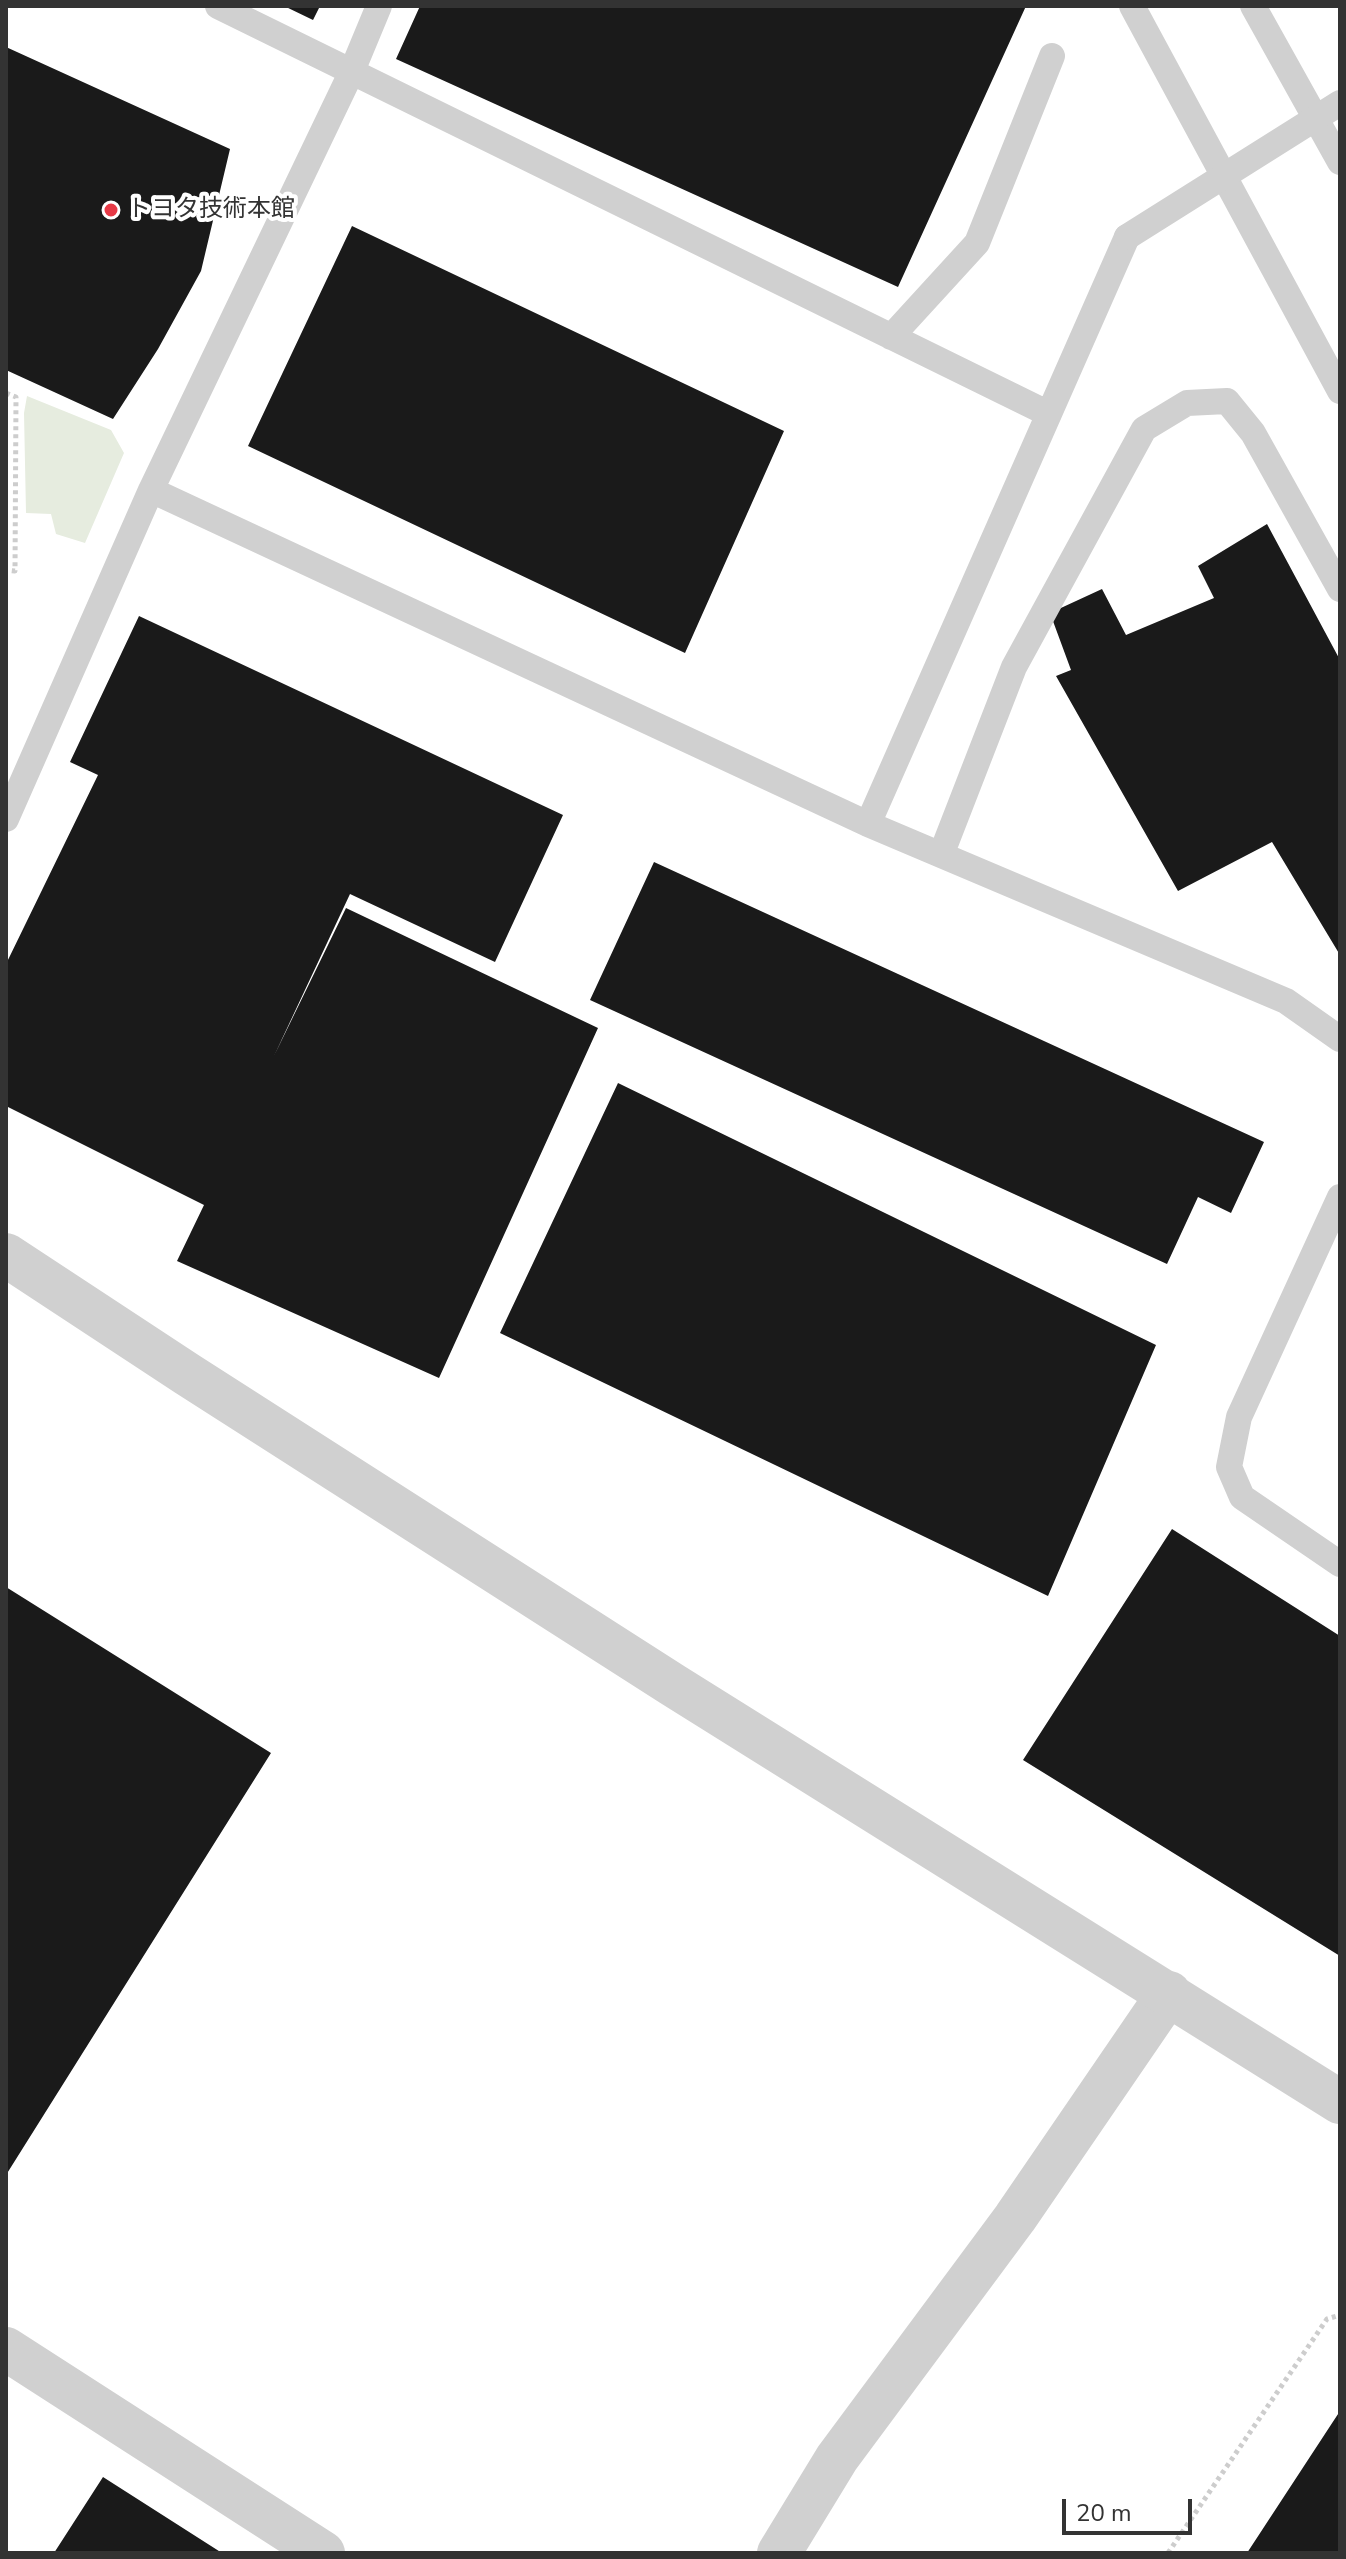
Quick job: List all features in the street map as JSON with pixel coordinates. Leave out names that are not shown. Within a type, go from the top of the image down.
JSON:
[{"type":"street","points":[[10,1267],[200,1382],[673,1685],[1340,2102]]},
{"type":"street","points":[[779,2553],[837,2458],[1015,2218],[1169,1993]]},
{"type":"street","points":[[6,2349],[323,2553]]},
{"type":"lane","points":[[218,6],[1049,414]]},
{"type":"lane","points":[[6,819],[151,490],[352,71],[379,6]]},
{"type":"lane","points":[[1132,6],[1340,391]]},
{"type":"lane","points":[[1253,6],[1340,162]]},
{"type":"lane","points":[[891,337],[977,243],[1052,56]]},
{"type":"lane","points":[[868,824],[1127,237],[1340,103]]},
{"type":"lane","points":[[941,855],[1014,667],[1144,429],[1187,403],[1227,401],[1253,433],[1340,589]]},
{"type":"lane","points":[[151,490],[868,824],[1286,1001],[1340,1039]]},
{"type":"lane","points":[[1340,1197],[1239,1417],[1229,1467],[1242,1497],[1340,1564]]},
{"type":"path","points":[[6,393],[16,397],[15,571],[6,570]]},
{"type":"path","points":[[1168,2553],[1327,2319],[1340,2315]]},
{"type":"shaded area","points":[[27,396],[111,430],[124,453],[85,543],[56,534],[51,514],[26,513],[24,413]]},
{"type":"building","points":[[284,6],[320,6],[313,20]]},
{"type":"building","points":[[420,6],[1026,6],[898,287],[396,59]]},
{"type":"building","name":"トヨタ技術本館","points":[[6,47],[230,149],[201,271],[158,349],[113,419],[6,370]]},
{"type":"building","points":[[352,226],[784,431],[685,653],[248,446]]},
{"type":"building","points":[[1267,524],[1340,660],[1340,955],[1272,842],[1178,891],[1056,676],[1071,670],[1050,613],[1102,589],[1126,635],[1214,598],[1198,566]]},
{"type":"building","points":[[139,616],[563,815],[495,962],[350,894],[274,1056],[346,908],[598,1028],[439,1378],[177,1261],[204,1205],[6,1106],[6,964],[98,775],[70,762]]},
{"type":"building","points":[[654,862],[1264,1142],[1231,1213],[1198,1197],[1167,1264],[590,1000]]},
{"type":"building","points":[[618,1083],[1156,1345],[1048,1596],[500,1333]]},
{"type":"building","points":[[1172,1529],[1340,1636],[1340,1956],[1023,1760]]},
{"type":"building","points":[[6,1587],[271,1753],[6,2175]]},
{"type":"building","points":[[1340,2411],[1340,2553],[1247,2553]]},
{"type":"building","points":[[103,2477],[222,2553],[54,2553]]},
{"type":"place","name":"トヨタ技術本館","points":[[111,210]]}]
